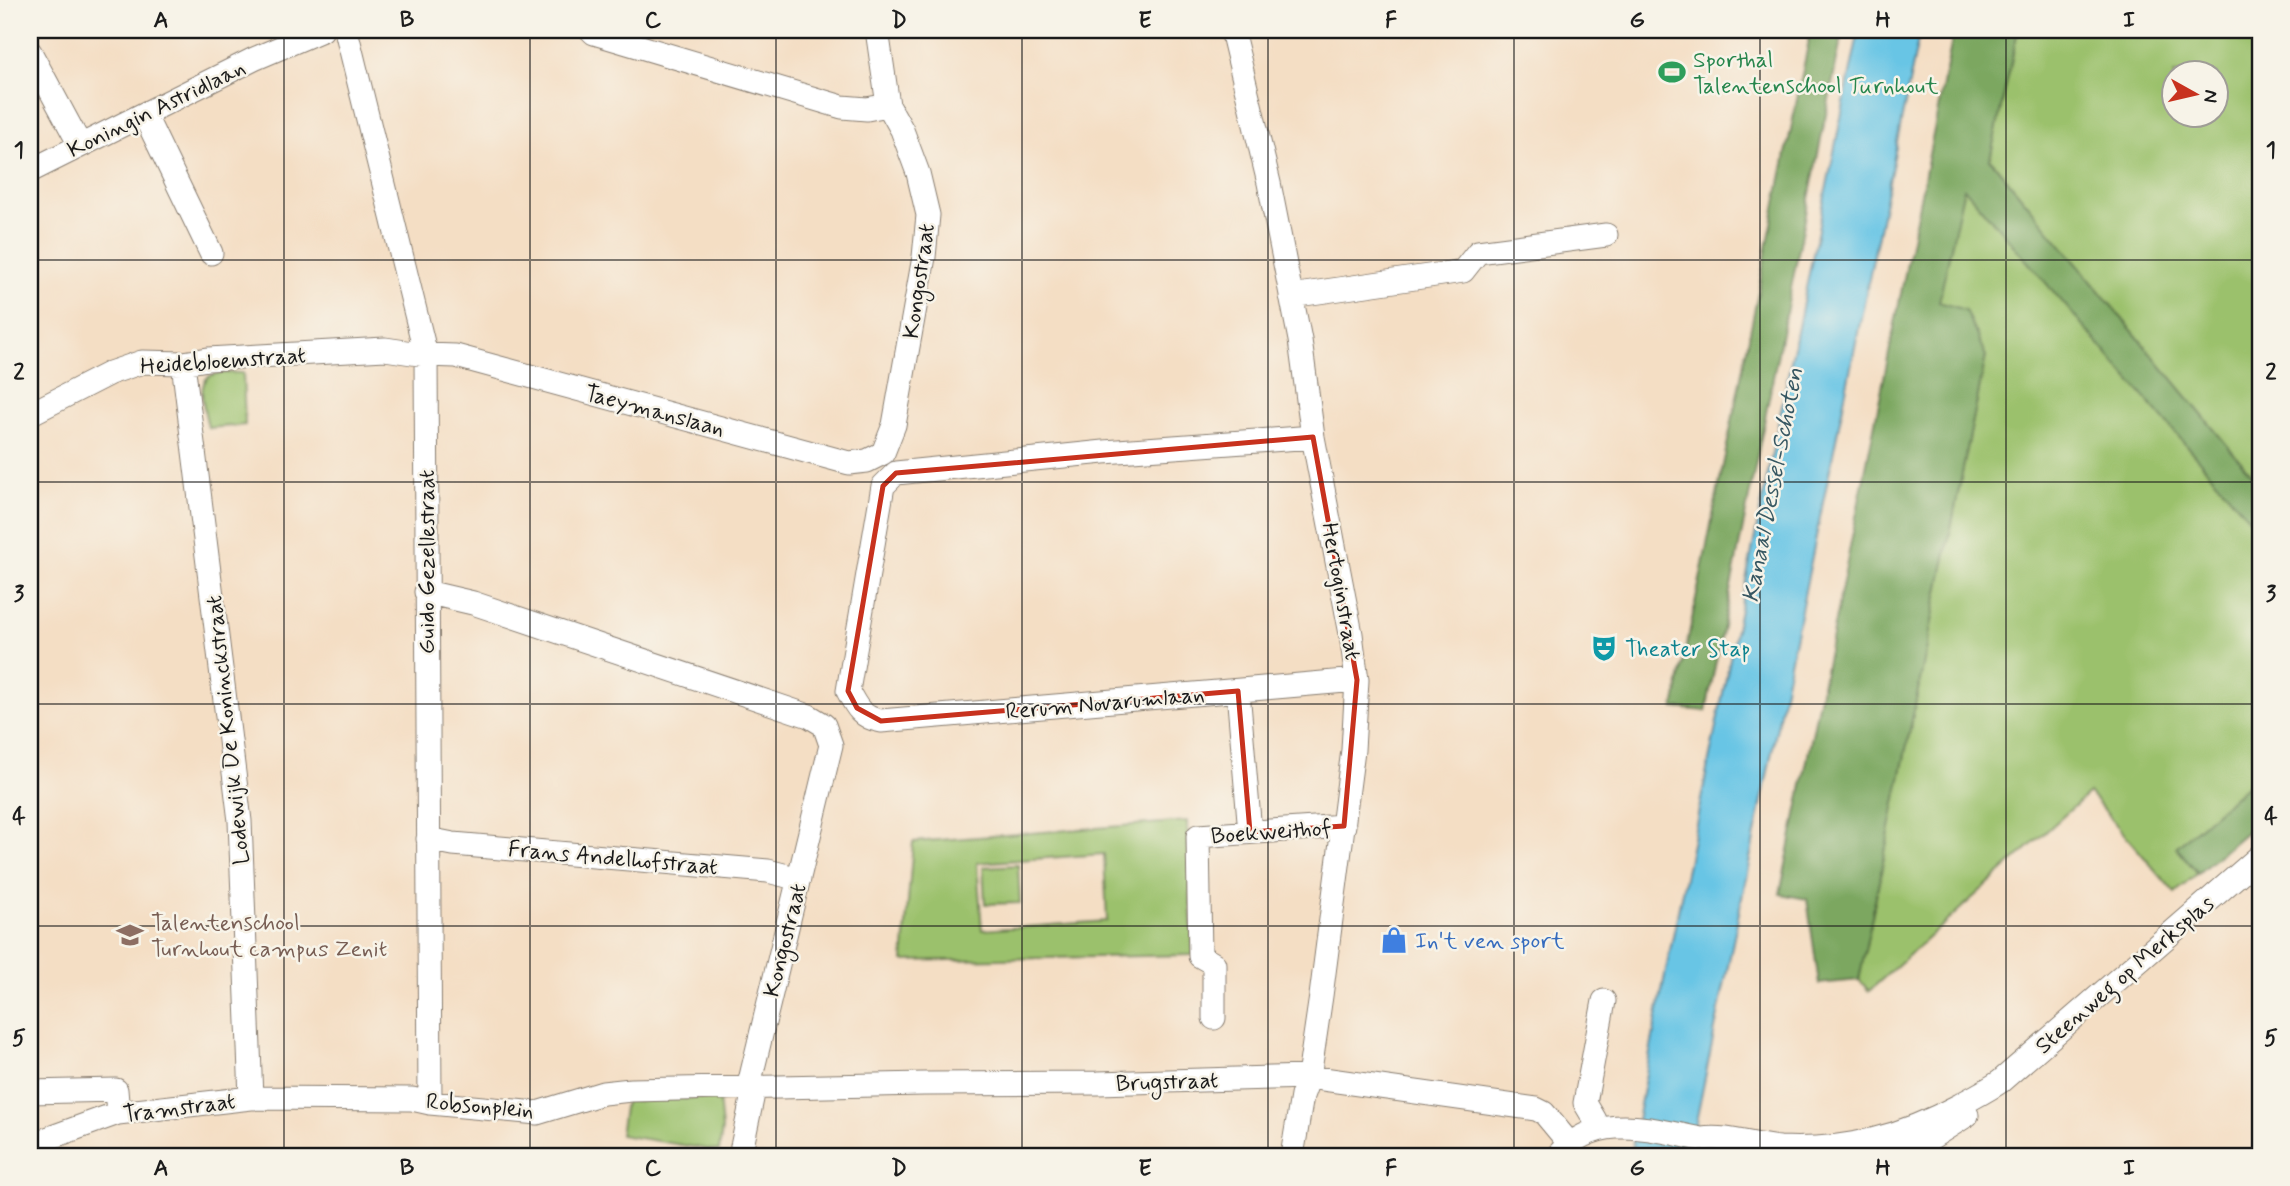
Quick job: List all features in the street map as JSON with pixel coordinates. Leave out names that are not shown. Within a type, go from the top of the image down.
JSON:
[{"type":"street","name":"Koningin Astridlaan","points":[[30,170],[319,30]]},
{"type":"street","name":"Guido Gezellestraat","points":[[346,30],[426,355],[430,1103]]},
{"type":"street","points":[[591,30],[842,107],[867,109],[888,105]]},
{"type":"street","name":"Kongostraat","points":[[877,30],[888,105],[902,130],[924,192],[928,215],[924,257],[894,425],[883,453]]},
{"type":"street","name":"Hertoginstraat","points":[[1232,30],[1269,183],[1300,340],[1313,437],[1351,634],[1357,680],[1353,750],[1344,826],[1309,1077],[1301,1096],[1292,1156]]},
{"type":"street","points":[[30,52],[80,145]]},
{"type":"street","points":[[144,114],[211,253]]},
{"type":"street","points":[[1291,296],[1463,271],[1478,252],[1606,235]]},
{"type":"street","name":"Heidebloemstraat","points":[[30,414],[110,373],[142,362],[183,363],[208,359],[385,349],[426,355]]},
{"type":"street","name":"Taeymanslaan","points":[[426,355],[456,356],[849,463],[867,461],[883,453]]},
{"type":"street","name":"Lodewijk De Koninckstraat","points":[[183,363],[240,821],[251,1098]]},
{"type":"street","name":"Rerum Novarumlaan","points":[[1313,437],[1104,452],[896,473],[883,486],[848,691],[857,708],[870,719],[881,721],[1357,680]]},
{"type":"street","name":"Kongostraat","points":[[426,592],[511,615],[809,716],[824,725],[831,745],[748,1089],[752,1099],[740,1156]]},
{"type":"street","points":[[1238,691],[1252,832]]},
{"type":"street","name":"Boekweithof","points":[[1214,1018],[1214,964],[1200,956],[1198,836],[1344,826]]},
{"type":"street","name":"Frans Andelhofstraat","points":[[428,839],[453,844],[768,871],[799,879]]},
{"type":"street","name":"Steenweg op Merksplas","points":[[1598,1124],[1634,1126],[1765,1147],[1882,1150],[1923,1143],[1952,1127],[1976,1108],[1987,1091],[2260,856]]},
{"type":"street","points":[[1563,1149],[1598,1124],[1585,1103],[1604,1000]]},
{"type":"street","name":"Brugstraat","points":[[748,1089],[1309,1077],[1536,1109],[1544,1113],[1563,1149]]},
{"type":"street","name":"Robsonplein","points":[[251,1098],[412,1099],[537,1113],[603,1093],[748,1089]]},
{"type":"street","points":[[30,1092],[116,1090],[118,1112]]},
{"type":"street","name":"Tramstraat","points":[[30,1145],[118,1112],[251,1098]]},
{"type":"street","name":"Steenweg op Merksplas","points":[[1698,1138],[1731,1156]]},
{"type":"highlighted area","points":[[1313,437],[1357,680],[1344,826],[1250,832],[1238,691],[881,721],[857,708],[848,691],[883,486],[896,473]]},
{"type":"green space","points":[[1811,30],[1843,30],[1706,711],[1674,708]]},
{"type":"green space","points":[[1954,30],[2018,30],[1990,159],[2260,485],[2260,531],[1964,188],[1939,302],[1965,310],[1986,356],[1859,980],[1819,984],[1807,899],[1780,894]]},
{"type":"green space","points":[[2018,30],[2260,30],[2260,485],[1990,159]]},
{"type":"green space","points":[[1964,187],[2260,531],[2260,774],[2176,847],[2198,873],[2175,893],[2089,793],[1869,991],[1859,980],[1986,356],[1938,302]]},
{"type":"green space","points":[[217,373],[243,373],[245,425],[208,428],[202,393],[206,380]]},
{"type":"green space","points":[[2260,774],[2260,820],[2198,873],[2176,847]]},
{"type":"green space","points":[[1187,821],[1193,955],[903,961],[913,842]],"holes":[[[1104,854],[1107,921],[982,930],[977,863]]]},
{"type":"green space","points":[[1018,865],[1020,903],[985,904],[983,867]]},
{"type":"green space","points":[[719,1097],[722,1129],[719,1151],[620,1135],[625,1101]]},
{"type":"water","name":"Kanaal Dessel-Schoten","points":[[1859,30],[1920,30],[1689,1156],[1630,1156],[1666,970]]},
{"type":"place","name":"Sporthal Talentenschool Turnhout","points":[[1672,72]]},
{"type":"place","name":"Theater Stap","points":[[1604,648]]},
{"type":"place","name":"Talentenschool Turnhout campus Zenit","points":[[130,935]]},
{"type":"place","name":"In't ven sport","points":[[1394,940]]}]
